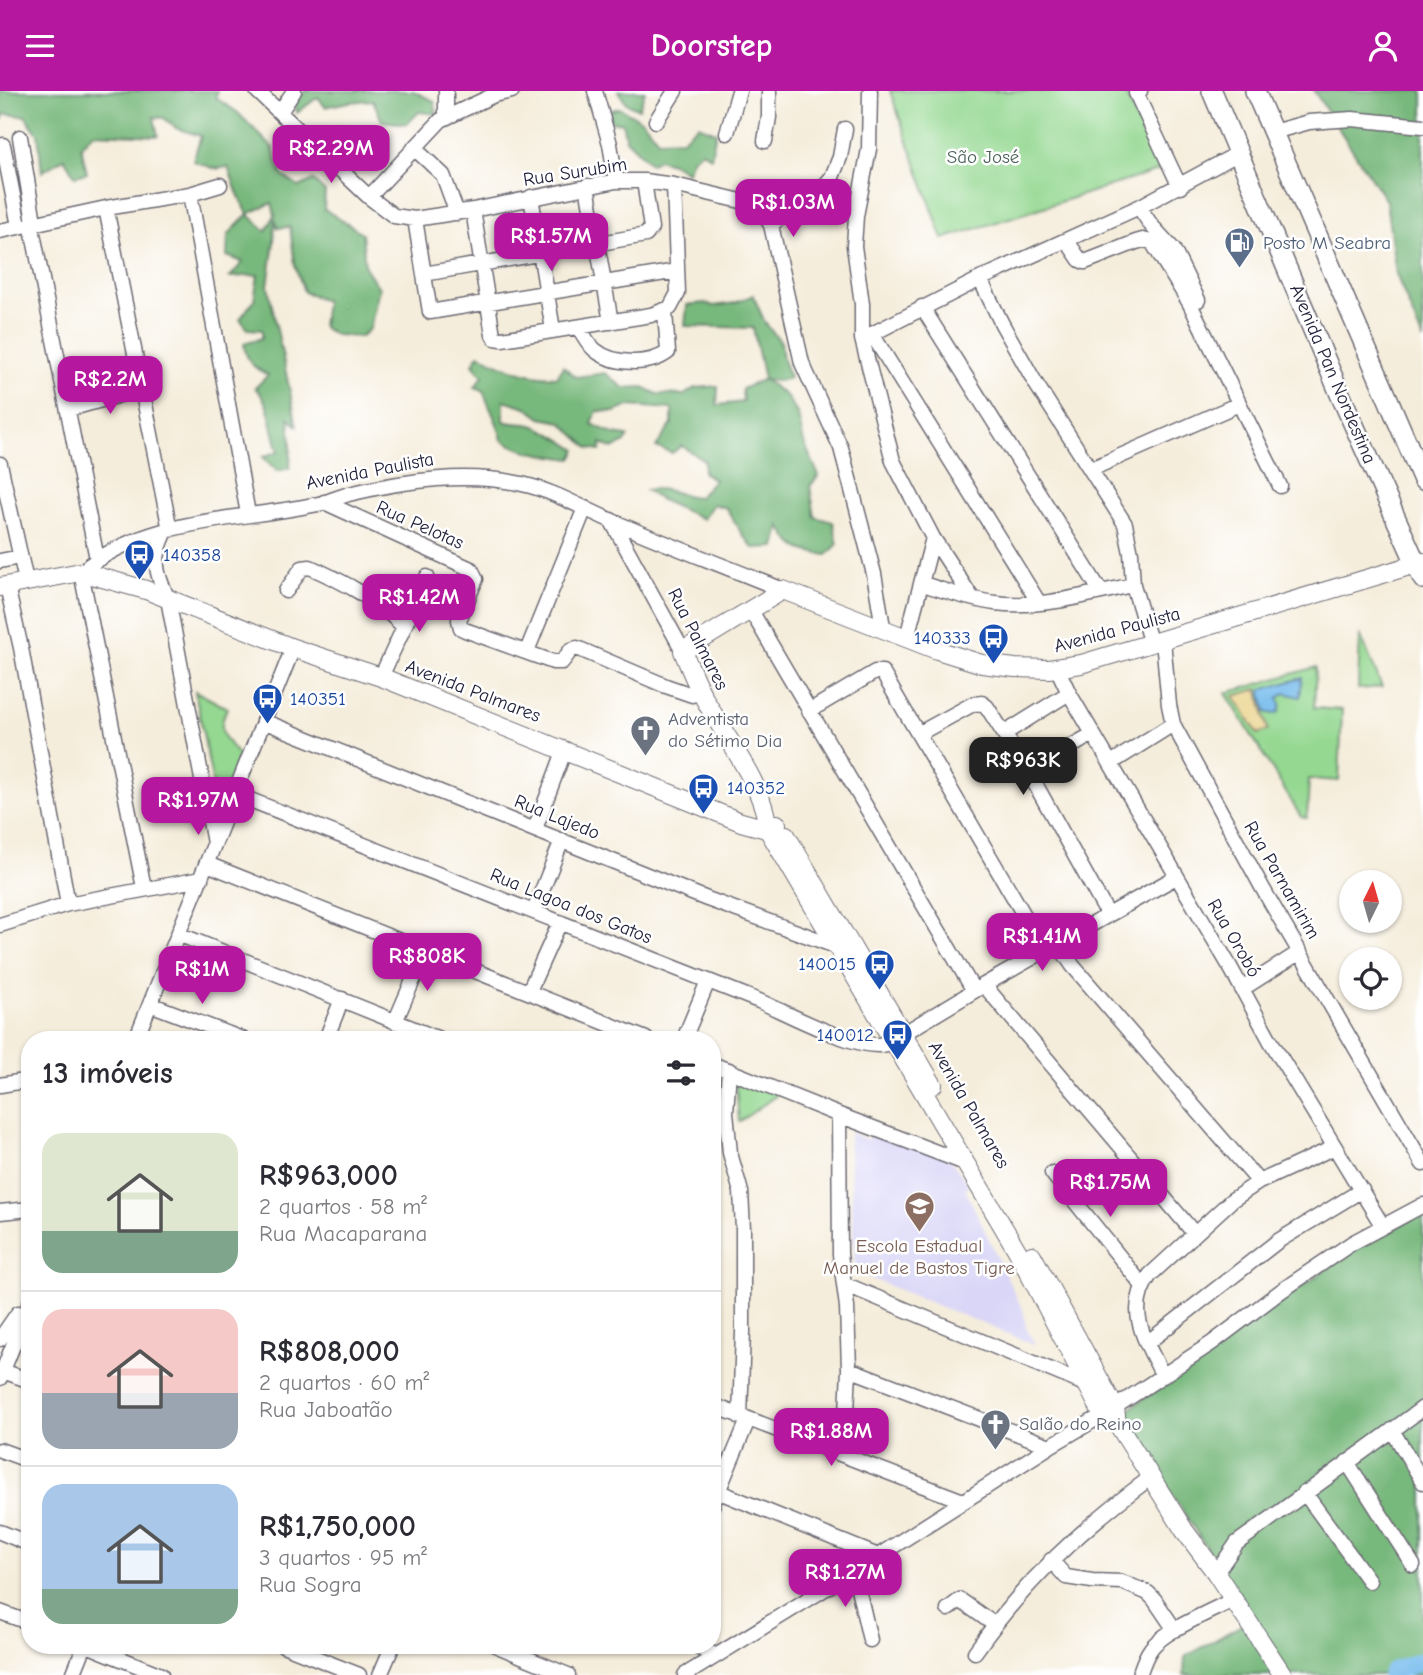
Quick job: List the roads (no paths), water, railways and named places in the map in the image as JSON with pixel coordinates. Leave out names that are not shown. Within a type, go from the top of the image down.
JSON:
[{"type":"highway","name":"Avenida Pan Nordestina","points":[[1212,91],[1340,394],[1421,569]]},
{"type":"highway","name":"Avenida Pan Nordestina","points":[[1255,91],[1423,480]]},
{"type":"main road","name":"Avenida Paulista","points":[[783,590],[937,650],[982,664],[1015,669],[1057,668],[1081,664],[1421,569]]},
{"type":"main road","name":"Avenida Paulista","points":[[3,586],[81,572]]},
{"type":"main road","name":"Avenida Palmares","points":[[81,572],[146,590],[293,648],[381,677],[565,749],[729,818],[771,822],[794,845],[965,1163],[1018,1252],[1087,1385],[1112,1415]]},
{"type":"main road","points":[[683,651],[783,590]]},
{"type":"main road","name":"Rua Palmares","points":[[683,651],[701,693],[756,788],[771,822]]},
{"type":"main road","name":"Avenida Palmares","points":[[771,822],[838,947],[898,1037],[1046,1278],[1112,1415],[1184,1530],[1234,1599],[1283,1675]]},
{"type":"street","name":"Rua Surubim","points":[[257,91],[369,197],[394,216],[415,219],[473,211],[587,186],[616,181],[644,181],[674,185],[755,206],[762,211],[771,225]]},
{"type":"street","points":[[279,112],[294,91]]},
{"type":"street","points":[[446,91],[446,117]]},
{"type":"street","points":[[369,197],[441,120],[494,95],[512,91]]},
{"type":"street","points":[[595,91],[610,144],[616,181]]},
{"type":"street","points":[[656,121],[675,91]]},
{"type":"street","points":[[727,134],[738,91]]},
{"type":"street","points":[[765,141],[769,91]]},
{"type":"street","points":[[870,91],[869,149],[856,216],[854,246],[867,337],[893,461],[933,538],[972,598]]},
{"type":"street","points":[[1140,91],[1136,93],[1180,187]]},
{"type":"street","points":[[1273,132],[1309,122],[1352,118],[1423,126]]},
{"type":"street","points":[[845,129],[840,157],[828,183],[818,194],[797,204],[771,225],[802,363],[841,448],[874,575],[883,627]]},
{"type":"street","points":[[20,137],[28,224],[69,409],[97,559]]},
{"type":"street","points":[[3,145],[11,193],[28,224]]},
{"type":"street","points":[[415,148],[443,174],[457,213]]},
{"type":"street","points":[[867,337],[980,279],[1139,208],[1239,153]]},
{"type":"street","points":[[424,274],[646,235],[651,231],[644,181]]},
{"type":"street","points":[[0,231],[106,208],[190,194],[220,185]]},
{"type":"street","points":[[473,211],[495,338],[502,339],[611,322],[665,312],[670,308],[678,293],[674,185]]},
{"type":"street","points":[[587,186],[611,322]]},
{"type":"street","points":[[190,194],[248,514]]},
{"type":"street","points":[[531,197],[553,330]]},
{"type":"street","points":[[106,208],[168,530],[158,552],[156,571],[168,599],[214,844]]},
{"type":"street","points":[[1139,208],[1172,249],[1199,303]]},
{"type":"street","points":[[415,219],[430,312],[677,271]]},
{"type":"street","points":[[1067,241],[1080,260],[1085,262],[1136,242],[1152,242],[1189,302],[1280,486]]},
{"type":"street","name":"Rua Parnamirim","points":[[980,279],[1036,383],[1125,524],[1131,553],[1133,585],[1157,642],[1173,724],[1263,889],[1423,1164]]},
{"type":"street","points":[[922,307],[1101,592]]},
{"type":"street","points":[[579,327],[596,352],[621,361],[651,359],[666,354],[669,349],[665,312]]},
{"type":"street","points":[[867,337],[1039,603]]},
{"type":"street","points":[[69,409],[141,389]]},
{"type":"street","points":[[1091,468],[1239,404]]},
{"type":"street","points":[[0,464],[26,581]]},
{"type":"street","name":"Avenida Paulista","points":[[81,572],[97,559],[117,549],[168,530],[324,502],[352,493],[456,477],[499,479],[571,500],[611,520],[783,590]]},
{"type":"street","name":"Rua Pelotas","points":[[324,502],[471,569],[476,579],[460,615],[461,628],[559,663],[571,650],[577,648],[666,686],[692,695],[701,693]]},
{"type":"street","points":[[527,651],[585,508]]},
{"type":"street","name":"Rua Palmares","points":[[611,520],[683,651]]},
{"type":"street","points":[[907,637],[933,538]]},
{"type":"street","points":[[0,561],[20,557]]},
{"type":"street","points":[[286,591],[302,568],[310,567],[359,590],[382,605],[403,626]]},
{"type":"street","points":[[81,572],[144,888]]},
{"type":"street","points":[[381,677],[426,577]]},
{"type":"street","points":[[923,584],[972,598],[1014,605],[1039,603],[1133,585]]},
{"type":"street","points":[[3,586],[24,661],[68,904]]},
{"type":"street","points":[[750,610],[979,988],[1194,1233]]},
{"type":"street","points":[[139,1031],[293,648]]},
{"type":"street","name":"Rua Orobó","points":[[1057,668],[1270,1040],[1382,1225]]},
{"type":"street","points":[[809,711],[880,671],[1051,948],[1073,965],[1259,1182]]},
{"type":"street","points":[[1005,733],[1069,693]]},
{"type":"street","points":[[918,734],[976,703],[987,707],[1028,771],[1108,915]]},
{"type":"street","name":"Rua Lajedo","points":[[263,721],[707,899],[838,947]]},
{"type":"street","points":[[1111,763],[1173,724]]},
{"type":"street","points":[[1028,771],[1093,734]]},
{"type":"street","points":[[535,829],[565,749]]},
{"type":"street","name":"Rua Lagoa dos Gatos","points":[[235,794],[866,1045],[882,1045],[898,1037]]},
{"type":"street","points":[[534,911],[562,840]]},
{"type":"street","points":[[207,864],[529,991],[622,1031]]},
{"type":"street","points":[[898,1037],[1176,877]]},
{"type":"street","points":[[0,925],[68,904],[201,879]]},
{"type":"street","points":[[529,991],[560,922]]},
{"type":"street","points":[[178,934],[418,1031]]},
{"type":"street","points":[[395,1022],[426,950]]},
{"type":"street","points":[[1242,989],[1300,952]]},
{"type":"street","points":[[687,1031],[708,981]]},
{"type":"street","points":[[329,1031],[342,999]]},
{"type":"street","points":[[150,1005],[220,1031]]},
{"type":"street","points":[[721,1067],[965,1163]]},
{"type":"street","points":[[721,1475],[744,1418],[742,1204],[730,1153],[726,1112],[729,1070]]},
{"type":"street","points":[[0,1086],[21,1082]]},
{"type":"street","points":[[839,1115],[840,1254],[849,1369],[845,1455]]},
{"type":"street","points":[[1163,1376],[1137,1315],[1143,1286],[1150,1275],[1232,1200],[1259,1182],[1335,1147]]},
{"type":"street","points":[[1052,1173],[1143,1286]]},
{"type":"street","points":[[1147,1343],[1278,1241],[1362,1190]]},
{"type":"street","points":[[721,1651],[854,1571],[1050,1446],[1112,1415],[1281,1291],[1382,1225],[1423,1205]]},
{"type":"street","points":[[0,1212],[21,1210]]},
{"type":"street","points":[[844,1285],[1087,1385]]},
{"type":"street","points":[[0,1314],[21,1310]]},
{"type":"street","points":[[0,1339],[21,1314]]},
{"type":"street","points":[[21,1320],[1,1374],[21,1379]]},
{"type":"street","points":[[849,1369],[1050,1446]]},
{"type":"street","points":[[1216,1573],[1237,1543],[1423,1408]]},
{"type":"street","points":[[721,1409],[963,1501]]},
{"type":"street","points":[[1392,1430],[1423,1482]]},
{"type":"street","points":[[0,1450],[21,1458]]},
{"type":"street","points":[[1347,1462],[1413,1565]]},
{"type":"street","points":[[975,1652],[1051,1560],[1102,1513],[1150,1478]]},
{"type":"street","points":[[721,1492],[878,1556]]},
{"type":"street","points":[[1304,1492],[1369,1581]]},
{"type":"street","points":[[0,1532],[21,1540]]},
{"type":"street","points":[[1051,1560],[1066,1577],[1122,1583],[1148,1593],[1175,1630]]},
{"type":"street","points":[[854,1571],[870,1640]]},
{"type":"street","points":[[1139,1675],[1151,1648],[1175,1630],[1234,1599]]},
{"type":"street","points":[[948,1609],[960,1600],[995,1625]]},
{"type":"street","points":[[0,1612],[21,1620]]},
{"type":"street","points":[[73,1675],[82,1654]]},
{"type":"street","points":[[108,1654],[160,1675]]},
{"type":"street","points":[[306,1654],[359,1675]]},
{"type":"street","points":[[380,1675],[389,1654]]},
{"type":"street","points":[[517,1654],[568,1675]]},
{"type":"street","points":[[685,1675],[715,1655]]},
{"type":"street","points":[[316,1675],[322,1660]]},
{"type":"water","points":[[1302,678],[1300,697],[1285,693],[1278,698],[1281,704],[1279,712],[1266,712],[1261,690]]},
{"type":"waterway","points":[[1391,1675],[1393,1671],[1423,1661]]},
{"type":"place","name":"Posto M Seabra","points":[[1240,270]]},
{"type":"place","name":"140358","points":[[140,582]]},
{"type":"place","name":"140333","points":[[994,665]]},
{"type":"place","name":"140351","points":[[267,726]]},
{"type":"place","name":"Adventista do Sétimo Dia","points":[[645,757]]},
{"type":"place","name":"140352","points":[[704,815]]},
{"type":"place","name":"140015","points":[[879,991]]},
{"type":"place","name":"140012","points":[[897,1062]]},
{"type":"place","name":"Escola Estadual Manuel de Bastos Tigre","points":[[919,1234]]},
{"type":"place","name":"Salão do Reino","points":[[996,1451]]},
{"type":"park label","name":"São José","points":[[983,157]]}]
